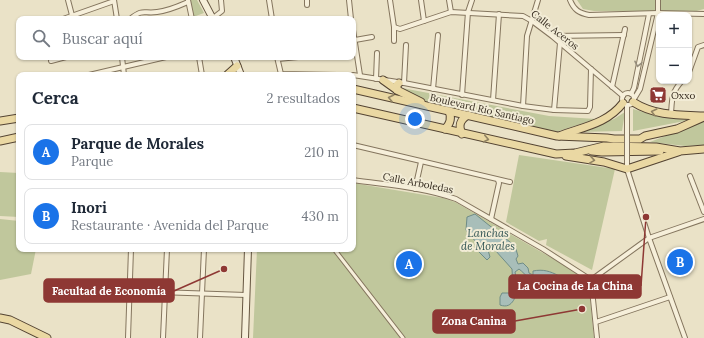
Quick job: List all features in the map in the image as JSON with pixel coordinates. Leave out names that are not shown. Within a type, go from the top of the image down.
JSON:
[{"type":"main road","points":[[203,0],[211,16]]},
{"type":"main road","points":[[235,60],[240,72]]},
{"type":"main road","points":[[230,72],[237,66]]},
{"type":"main road","points":[[380,80],[434,108]]},
{"type":"main road","points":[[397,90],[397,85],[402,83]]},
{"type":"main road","name":"Boulevard Río Santiago","points":[[356,90],[557,136],[640,139],[645,136],[677,129],[704,116]]},
{"type":"main road","points":[[557,136],[605,119],[628,101],[643,109],[662,114],[704,116]]},
{"type":"main road","points":[[356,109],[462,134],[556,154],[627,165],[680,151],[704,149]]},
{"type":"main road","points":[[445,130],[449,126],[451,116],[449,111]]},
{"type":"main road","points":[[462,134],[459,124],[462,119],[468,115]]},
{"type":"main road","points":[[0,121],[16,118]]},
{"type":"main road","points":[[0,141],[16,138]]},
{"type":"main road","points":[[556,154],[588,150],[616,152],[680,151]]},
{"type":"main road","points":[[245,338],[248,252]]},
{"type":"main road","points":[[0,318],[10,320],[47,338]]},
{"type":"street","points":[[68,0],[72,16]]},
{"type":"street","points":[[77,16],[114,0],[117,16]]},
{"type":"street","points":[[216,16],[222,11],[221,0]]},
{"type":"street","points":[[269,0],[272,16]]},
{"type":"street","points":[[307,0],[307,5]]},
{"type":"street","points":[[348,0],[351,16]]},
{"type":"street","points":[[390,0],[394,27],[394,41]]},
{"type":"street","points":[[420,0],[424,20]]},
{"type":"street","points":[[449,0],[451,12]]},
{"type":"street","points":[[462,95],[468,12],[472,0]]},
{"type":"street","points":[[523,106],[527,36],[538,0]]},
{"type":"street","points":[[570,0],[574,8],[581,13],[589,15],[656,13]]},
{"type":"street","points":[[658,0],[658,12]]},
{"type":"street","points":[[134,16],[143,11],[157,12],[188,1],[191,16]]},
{"type":"street","name":"Calle Aceros","points":[[394,27],[400,29],[451,12],[523,16],[532,20],[552,36],[628,101]]},
{"type":"street","points":[[493,100],[499,14]]},
{"type":"street","points":[[649,14],[634,88],[630,94],[627,94],[627,165],[649,238],[685,338]]},
{"type":"street","points":[[692,14],[704,14]]},
{"type":"street","points":[[628,101],[640,89],[656,21]]},
{"type":"street","points":[[612,87],[625,29]]},
{"type":"street","points":[[433,89],[438,35]]},
{"type":"street","points":[[552,36],[624,35]]},
{"type":"street","points":[[356,40],[372,37]]},
{"type":"street","points":[[554,110],[560,43]]},
{"type":"street","points":[[402,83],[406,45]]},
{"type":"street","points":[[692,64],[698,47],[704,45]]},
{"type":"street","points":[[356,47],[360,75]]},
{"type":"street","points":[[642,48],[649,49]]},
{"type":"street","points":[[377,53],[380,80]]},
{"type":"street","points":[[122,60],[124,72]]},
{"type":"street","points":[[102,72],[153,60]]},
{"type":"street","points":[[200,60],[202,72]]},
{"type":"street","points":[[277,60],[280,72]]},
{"type":"street","points":[[356,75],[523,106],[554,110],[588,111],[590,107],[591,69]]},
{"type":"street","points":[[671,115],[674,89],[679,84]]},
{"type":"street","points":[[628,101],[630,94]]},
{"type":"street","points":[[356,146],[510,182]]},
{"type":"street","points":[[415,189],[421,162]]},
{"type":"street","points":[[690,176],[704,212]]},
{"type":"street","name":"Calle Arboledas","points":[[356,180],[415,189],[445,195],[456,199],[555,257],[591,280]]},
{"type":"street","points":[[490,219],[499,183],[498,180]]},
{"type":"street","points":[[598,338],[591,280],[649,238],[704,219]]},
{"type":"street","points":[[128,338],[130,252]]},
{"type":"street","points":[[163,338],[167,252]]},
{"type":"street","points":[[200,338],[204,252]]},
{"type":"street","points":[[336,252],[403,338]]},
{"type":"street","points":[[129,291],[246,295]]},
{"type":"street","points":[[596,322],[670,297]]},
{"type":"green space","points":[[189,0],[197,0],[204,13],[193,16]]},
{"type":"green space","points":[[577,0],[704,0],[704,9],[693,12],[594,11],[583,9]]},
{"type":"green space","points":[[402,88],[549,116],[596,119],[556,132],[428,102]]},
{"type":"green space","points":[[633,109],[660,117],[690,120],[633,131]]},
{"type":"green space","points":[[625,112],[622,131],[579,132],[614,119]]},
{"type":"green space","points":[[704,121],[704,145],[685,146],[650,142]]},
{"type":"green space","points":[[519,155],[615,169],[592,270],[546,245],[547,239],[539,241],[506,222]]},
{"type":"green space","points":[[0,172],[16,173],[16,217],[0,216]]},
{"type":"green space","points":[[356,184],[443,198],[455,202],[588,279],[594,338],[253,338],[257,252],[356,252]]},
{"type":"green space","points":[[0,219],[16,221],[16,252],[35,252],[31,274],[0,280]]},
{"type":"water","name":"Lanchas de Morales","points":[[475,214],[515,246],[518,256],[516,259],[518,264],[523,263],[528,268],[529,273],[533,275],[533,271],[540,270],[556,274],[559,276],[559,283],[547,285],[535,283],[519,269],[515,272],[517,283],[521,286],[514,300],[508,305],[500,305],[500,297],[502,293],[510,293],[513,288],[512,269],[495,250],[488,250],[490,257],[487,260],[479,252],[481,248],[466,230],[467,217]]},
{"type":"place","name":"Oxxo","points":[[658,95]]},
{"type":"place","name":"La Cocina de La China","points":[[646,217]]},
{"type":"place","name":"Inori","points":[[680,262]]},
{"type":"place","name":"Parque de Morales","points":[[409,264]]},
{"type":"place","name":"Facultad de Economía","points":[[224,269]]},
{"type":"place","name":"Zona Canina","points":[[582,309]]}]
